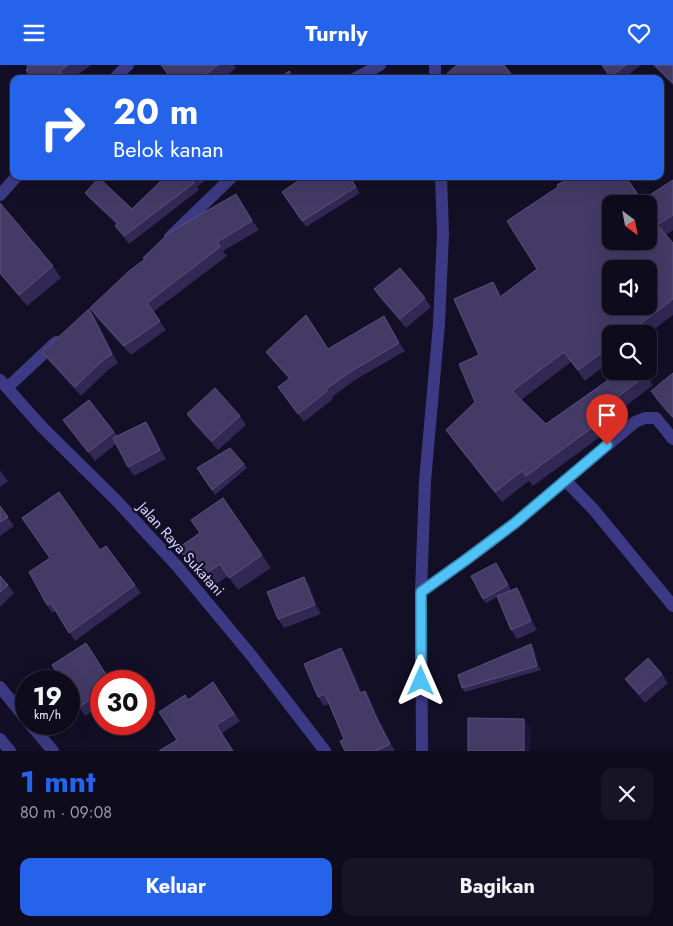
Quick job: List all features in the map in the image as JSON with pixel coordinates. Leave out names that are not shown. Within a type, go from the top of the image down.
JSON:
[{"type":"street","points":[[118,75],[128,65]]},
{"type":"street","points":[[361,75],[380,65]]},
{"type":"street","points":[[0,195],[13,180]]},
{"type":"street","points":[[162,243],[229,180]]},
{"type":"street","points":[[422,751],[421,592],[425,481],[439,324],[443,243],[441,180]]},
{"type":"street","points":[[4,384],[64,336]]},
{"type":"street","name":"Jalan Raya Sukatani","points":[[4,384],[42,427],[116,500],[177,566],[251,655],[326,751]]},
{"type":"street","points":[[421,592],[515,523],[635,422],[645,418],[656,417],[673,439]]},
{"type":"street","points":[[565,480],[594,510],[673,607]]},
{"type":"street","points":[[0,687],[15,705]]},
{"type":"street","points":[[39,735],[53,751]]},
{"type":"street","points":[[0,739],[10,751]]},
{"type":"building","points":[[27,65],[68,65],[60,71],[62,75],[29,75],[26,70],[28,68]]},
{"type":"building","points":[[161,65],[218,65],[205,75],[169,75]]},
{"type":"building","points":[[457,65],[504,65],[512,75],[445,75]]},
{"type":"building","points":[[602,65],[626,65],[613,75],[609,75]]},
{"type":"building","points":[[655,65],[673,65],[673,83]]},
{"type":"building","points":[[289,71],[292,75],[284,75]]},
{"type":"building","points":[[97,180],[101,180],[132,209],[162,180],[192,180],[194,183],[124,236],[115,226],[118,223],[85,193]]},
{"type":"building","points":[[352,180],[356,187],[302,221],[282,192],[298,181]]},
{"type":"building","points":[[566,180],[628,180],[638,195],[602,195],[602,250],[658,250],[658,226],[673,243],[673,299],[657,311],[657,260],[602,260],[602,315],[652,315],[639,325],[602,325],[602,353],[578,370],[564,352],[512,391],[546,424],[608,380],[640,380],[592,417],[597,424],[526,476],[522,471],[495,492],[446,430],[475,402],[459,364],[479,355],[454,299],[493,282],[500,297],[537,269],[507,221]]},
{"type":"building","points":[[673,180],[673,215],[658,224],[658,195],[650,195]]},
{"type":"building","points":[[236,194],[252,221],[217,242],[220,247],[147,303],[160,321],[124,346],[90,308],[128,272],[145,259],[143,258],[170,232]]},
{"type":"building","points":[[0,203],[53,266],[19,295],[0,273]]},
{"type":"building","points":[[400,268],[425,298],[400,319],[374,289]]},
{"type":"building","points":[[89,309],[112,354],[75,387],[42,352]]},
{"type":"building","points":[[306,315],[328,349],[384,316],[399,343],[350,372],[326,389],[327,391],[298,414],[278,387],[290,378],[266,352]]},
{"type":"building","points":[[673,373],[673,417],[651,391]]},
{"type":"building","points":[[215,388],[240,416],[212,441],[187,414]]},
{"type":"building","points":[[89,400],[114,432],[88,452],[63,420]]},
{"type":"building","points":[[146,422],[160,450],[128,467],[113,438]]},
{"type":"building","points":[[230,448],[244,464],[212,490],[197,468]]},
{"type":"building","points":[[59,492],[100,550],[106,546],[135,585],[69,633],[51,603],[47,605],[29,572],[50,558],[22,518]]},
{"type":"building","points":[[223,498],[262,555],[229,578],[220,564],[199,578],[178,548],[200,533],[191,520]]},
{"type":"building","points":[[0,506],[8,517],[0,522]]},
{"type":"building","points":[[496,563],[508,585],[483,599],[471,576]]},
{"type":"building","points":[[0,576],[8,585],[0,592]]},
{"type":"building","points":[[304,577],[315,605],[278,619],[267,592]]},
{"type":"building","points":[[517,588],[531,621],[511,630],[497,596]]},
{"type":"building","points":[[86,643],[103,670],[90,670],[90,700],[80,706],[80,670],[55,670],[52,665]]},
{"type":"building","points":[[531,644],[537,666],[462,688],[458,675]]},
{"type":"building","points":[[341,648],[360,693],[365,691],[390,744],[376,751],[345,751],[340,741],[344,739],[325,694],[318,697],[304,664]]},
{"type":"building","points":[[648,658],[662,674],[639,694],[625,679]]},
{"type":"building","points":[[213,682],[234,714],[216,725],[233,751],[159,751],[177,740],[159,712],[185,695],[188,700]]},
{"type":"building","points":[[468,718],[524,719],[524,751],[468,751]]},
{"type":"route","points":[[421,681],[421,592],[515,523],[607,445]]}]
